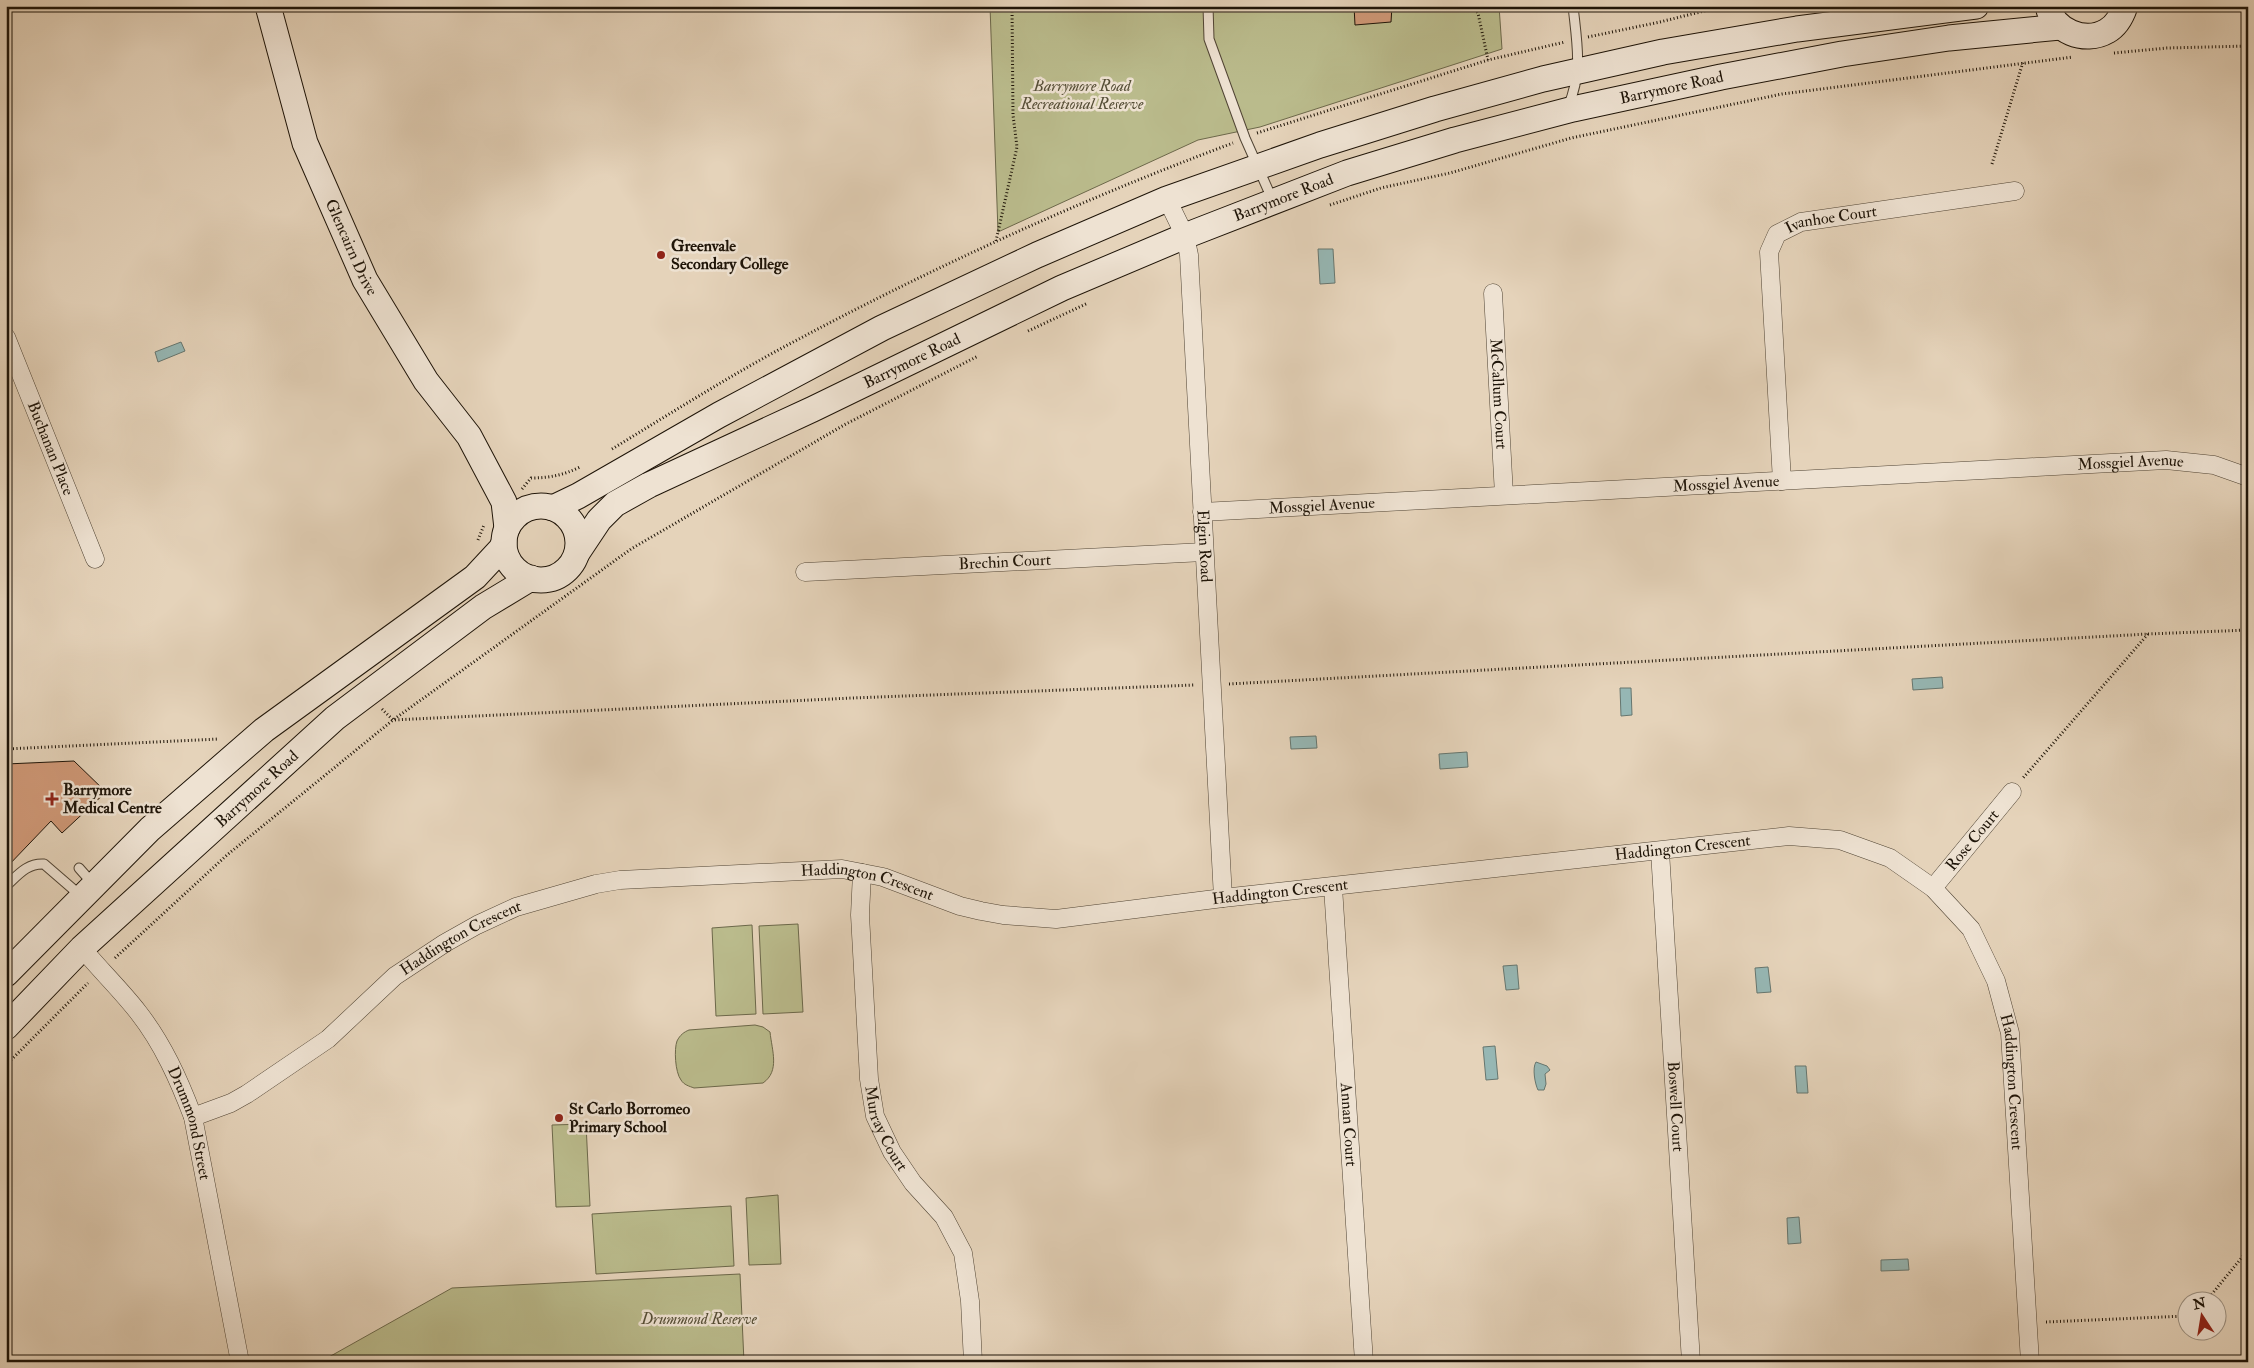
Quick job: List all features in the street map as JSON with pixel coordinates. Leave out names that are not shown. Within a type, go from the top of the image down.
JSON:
[{"type":"street","name":"Glencairn Drive","points":[[268,6],[305,143],[365,280],[426,382],[469,436],[504,502],[505,536]]},
{"type":"street","points":[[11,965],[57,922],[85,883],[264,730],[475,577],[501,550],[505,536],[515,517],[524,510],[545,507],[578,496],[719,416],[882,328],[1037,254],[1167,199],[1259,166],[1434,109],[1579,71],[1664,52],[1797,28],[1976,6]]},
{"type":"street","points":[[2054,17],[2075,35],[2091,36],[2107,31],[2122,13],[2146,6]]},
{"type":"street","name":"Barrymore Road","points":[[577,553],[598,520],[615,504],[649,485],[804,414],[1062,288],[1185,236],[1347,174],[1446,142],[1567,110],[1721,76],[1842,54],[1949,38],[2054,17]]},
{"type":"street","name":"Ivanhoe Court","points":[[1782,481],[1769,252],[1777,234],[1801,222],[2015,191]]},
{"type":"street","name":"Elgin Road","points":[[1167,199],[1185,236],[1189,255],[1222,898]]},
{"type":"street","name":"McCallum Court","points":[[1493,293],[1504,495]]},
{"type":"street","name":"Buchanan Place","points":[[6,337],[95,559]]},
{"type":"street","name":"Mossgiel Avenue","points":[[1202,512],[2166,460],[2214,465],[2248,477]]},
{"type":"street","name":"Glencairn Drive","points":[[484,465],[514,495],[545,507]]},
{"type":"street","points":[[505,536],[506,553],[511,565],[518,572],[530,578],[540,580],[558,576],[570,566],[577,553],[577,534],[571,521],[545,507]]},
{"type":"street","name":"Brechin Court","points":[[805,572],[1204,552]]},
{"type":"street","name":"Barrymore Road","points":[[6,1026],[82,948],[335,718],[483,607],[530,578]]},
{"type":"street","name":"Rose Court","points":[[1933,888],[2012,792]]},
{"type":"street","name":"Haddington Crescent","points":[[193,1117],[232,1103],[328,1039],[395,976],[445,943],[498,914],[530,902],[620,880],[833,869],[862,873],[898,882],[960,906],[1002,915],[1056,919],[1222,898],[1789,836],[1840,840],[1890,858],[1933,888],[1971,929],[1996,980],[2010,1034],[2030,1362]]},
{"type":"street","name":"Boswell Court","points":[[1660,851],[1691,1362]]},
{"type":"street","name":"Murray Court","points":[[862,873],[860,915],[869,1079],[875,1116],[892,1152],[913,1183],[944,1217],[963,1253],[970,1301],[973,1362]]},
{"type":"street","name":"Annan Court","points":[[1333,886],[1364,1362]]},
{"type":"street","name":"Drummond Street","points":[[57,922],[138,1012],[167,1055],[193,1117],[240,1362]]},
{"type":"lane","points":[[1208,6],[1209,39],[1245,138],[1259,166],[1273,202]]},
{"type":"lane","points":[[1567,110],[1579,71],[1574,6]]},
{"type":"lane","points":[[1797,28],[1855,6]]},
{"type":"lane","points":[[6,886],[28,866],[36,863],[44,864],[85,883]]},
{"type":"path","points":[[996,242],[1017,147],[1013,115],[1012,6]]},
{"type":"path","points":[[1473,6],[1478,13],[1488,60]]},
{"type":"path","points":[[2110,54],[2167,48],[2248,46]]},
{"type":"path","points":[[1328,206],[1381,188],[1450,173],[1571,138],[1782,94],[2080,56]]},
{"type":"path","points":[[1992,164],[2023,62]]},
{"type":"path","points":[[1021,335],[1092,301]]},
{"type":"path","points":[[6,1065],[100,970],[227,855],[393,720],[631,550],[844,424],[985,352]]},
{"type":"path","points":[[393,720],[852,698],[1210,685],[2248,630]]},
{"type":"path","points":[[2012,792],[2148,634]]},
{"type":"path","points":[[369,692],[393,720]]},
{"type":"path","points":[[6,749],[223,739]]},
{"type":"path","points":[[2214,1290],[2248,1250]]},
{"type":"path","points":[[2027,1322],[2176,1316]]},
{"type":"green space","name":"Barrymore Road Recreational Reserve","points":[[990,6],[1499,6],[1502,49],[1260,127],[1198,140],[998,232]]},
{"type":"green space","points":[[798,924],[803,1012],[763,1014],[759,926]]},
{"type":"green space","points":[[752,925],[756,1014],[716,1016],[712,928]]},
{"type":"green space","points":[[755,1025],[763,1027],[770,1032],[774,1060],[772,1073],[763,1083],[694,1088],[682,1082],[677,1072],[676,1049],[679,1037],[684,1033],[689,1030]]},
{"type":"green space","points":[[586,1124],[590,1206],[556,1207],[552,1125]]},
{"type":"green space","points":[[778,1195],[781,1264],[749,1265],[746,1198]]},
{"type":"green space","points":[[731,1206],[734,1266],[596,1274],[592,1214]]},
{"type":"green space","name":"Drummond Reserve","points":[[740,1274],[744,1362],[320,1362],[452,1288]]},
{"type":"water","points":[[1318,249],[1333,249],[1335,283],[1320,284]]},
{"type":"water","points":[[181,342],[185,351],[158,362],[155,352]]},
{"type":"water","points":[[1942,677],[1943,688],[1913,690],[1912,679]]},
{"type":"water","points":[[1620,688],[1631,688],[1632,715],[1621,716]]},
{"type":"water","points":[[1316,736],[1317,748],[1291,749],[1290,737]]},
{"type":"water","points":[[1467,752],[1468,767],[1440,769],[1439,754]]},
{"type":"water","points":[[1517,965],[1519,989],[1506,990],[1503,966]]},
{"type":"water","points":[[1768,967],[1771,992],[1757,993],[1755,968]]},
{"type":"water","points":[[1495,1046],[1498,1079],[1486,1080],[1483,1047]]},
{"type":"water","points":[[1536,1062],[1547,1066],[1550,1070],[1545,1074],[1546,1084],[1544,1090],[1538,1090],[1536,1084],[1534,1072]]},
{"type":"water","points":[[1795,1066],[1806,1066],[1808,1093],[1797,1093]]},
{"type":"water","points":[[1799,1217],[1801,1243],[1788,1244],[1787,1218]]},
{"type":"water","points":[[1908,1259],[1909,1270],[1881,1271],[1881,1260]]},
{"type":"building","points":[[1354,6],[1392,6],[1391,22],[1355,25]]},
{"type":"building","name":"Barrymore Medical Centre","points":[[74,761],[106,792],[62,833],[51,821],[6,868],[6,764]]},
{"type":"place","name":"Greenvale Secondary College","points":[[661,255]]},
{"type":"place","name":"Barrymore Medical Centre","points":[[52,799]]},
{"type":"place","name":"St Carlo Borromeo Primary School","points":[[559,1118]]}]
